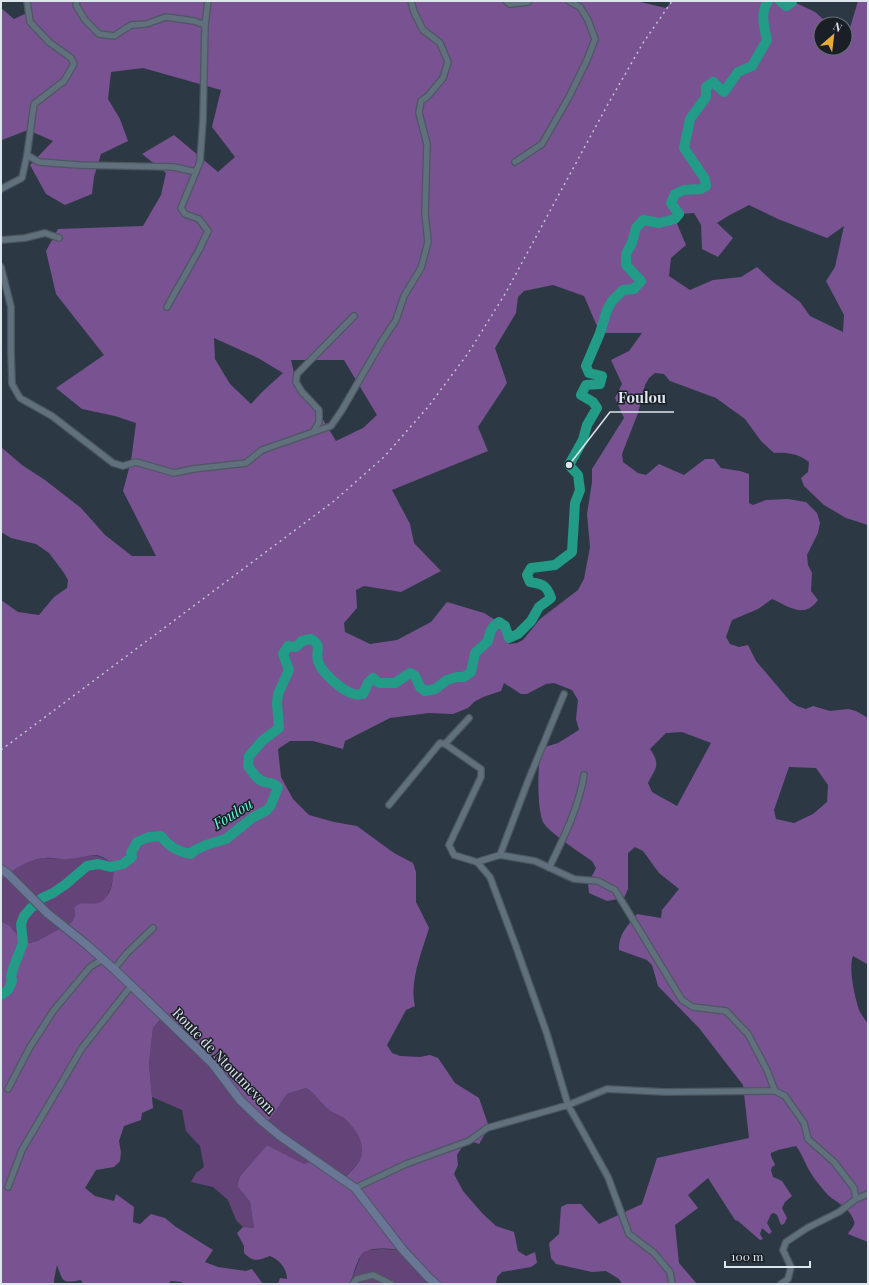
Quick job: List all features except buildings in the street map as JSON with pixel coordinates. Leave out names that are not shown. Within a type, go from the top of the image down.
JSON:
[{"type":"street","points":[[1,189],[22,178],[27,155],[34,104],[64,81],[74,64],[72,58],[49,42],[30,22],[27,1]]},
{"type":"street","points":[[77,1],[76,5],[85,20],[99,34],[114,36],[131,24],[146,24],[166,18],[194,21],[204,25]]},
{"type":"street","points":[[167,307],[208,231],[199,219],[185,214],[181,208],[200,162],[204,25],[208,1]]},
{"type":"street","points":[[1,266],[11,307],[10,351],[12,384],[20,398],[52,416],[113,463],[123,466],[136,462],[174,473],[193,469],[246,463],[262,450],[331,426],[396,320],[404,296],[421,268],[428,242],[425,214],[427,144],[419,113],[421,101],[428,96],[443,78],[448,62],[440,43],[423,30],[414,12],[411,1]]},
{"type":"street","points":[[506,1],[510,4],[529,1]]},
{"type":"street","points":[[515,162],[542,144],[569,97],[587,60],[595,39],[588,20],[580,7],[569,1]]},
{"type":"street","points":[[27,155],[39,162],[79,165],[174,167],[196,172]]},
{"type":"street","points":[[1,240],[25,238],[45,233],[59,238]]},
{"type":"street","points":[[314,432],[319,422],[319,410],[302,392],[296,382],[298,374],[354,316]]},
{"type":"street","points":[[500,855],[528,780],[564,694]]},
{"type":"street","points":[[389,805],[440,744],[445,744],[469,718]]},
{"type":"street","points":[[445,744],[481,769],[481,777],[449,845],[454,855],[476,862],[490,877],[547,1034],[568,1105],[608,1177],[629,1234],[654,1253],[670,1272],[672,1284]]},
{"type":"street","points":[[549,868],[568,829],[584,775]]},
{"type":"street","points":[[476,862],[500,855],[535,861],[574,879],[598,881],[615,890],[682,1000],[693,1007],[726,1011],[748,1034],[767,1070],[775,1091]]},
{"type":"street","name":"Route de Ntoutmevom","points":[[1,869],[48,913],[114,969],[212,1063],[240,1100],[263,1122],[280,1136],[355,1188],[403,1250],[436,1284]]},
{"type":"street","points":[[114,969],[127,953],[152,928]]},
{"type":"street","points":[[8,1089],[30,1047],[54,1010],[90,967],[103,959]]},
{"type":"street","points":[[8,1188],[22,1150],[82,1048],[132,986]]},
{"type":"street","points":[[355,1188],[406,1164],[468,1141],[487,1128],[568,1105],[607,1089],[665,1092],[775,1091],[785,1096],[804,1123],[808,1139],[834,1162],[854,1188],[856,1200]]},
{"type":"street","points":[[781,1284],[788,1278],[791,1267],[783,1250],[786,1242],[807,1228],[839,1212],[856,1200],[868,1194]]},
{"type":"street","points":[[353,1284],[357,1279],[373,1274],[391,1284]]},
{"type":"shaded area","points":[[30,1],[636,1],[666,8],[672,1],[792,1],[815,12],[820,16],[813,16],[813,56],[853,56],[853,18],[858,1],[868,1],[868,525],[846,518],[824,505],[804,486],[801,478],[808,472],[809,462],[793,454],[774,453],[761,441],[745,419],[716,398],[670,381],[664,374],[655,373],[649,378],[645,385],[638,413],[622,454],[623,462],[638,473],[646,475],[659,464],[684,475],[705,459],[714,459],[721,468],[749,474],[749,503],[753,505],[766,500],[788,499],[806,502],[817,513],[820,523],[818,533],[807,555],[808,565],[812,573],[811,591],[818,600],[813,606],[807,609],[796,610],[772,599],[758,609],[732,620],[726,637],[730,644],[739,647],[748,645],[756,661],[790,701],[797,706],[806,709],[813,706],[830,711],[848,709],[856,711],[868,718],[868,966],[853,956],[851,968],[854,991],[859,1010],[868,1024],[868,1242],[848,1234],[854,1224],[852,1216],[846,1209],[828,1195],[818,1183],[809,1171],[796,1146],[771,1153],[775,1165],[771,1170],[773,1177],[782,1181],[792,1196],[785,1202],[782,1208],[787,1218],[784,1224],[781,1225],[777,1215],[774,1213],[771,1214],[767,1223],[772,1232],[769,1234],[762,1228],[760,1234],[763,1239],[760,1240],[735,1220],[708,1178],[688,1195],[698,1208],[675,1225],[679,1263],[697,1284],[622,1284],[619,1279],[606,1271],[592,1272],[556,1264],[551,1258],[549,1243],[559,1234],[561,1207],[567,1204],[581,1204],[599,1224],[642,1204],[657,1158],[749,1138],[743,1085],[699,1028],[658,986],[652,965],[647,960],[619,950],[622,935],[637,914],[661,918],[662,910],[679,889],[659,873],[643,851],[635,847],[628,853],[628,889],[624,898],[607,901],[589,893],[588,884],[596,868],[592,861],[551,831],[543,822],[538,785],[539,764],[542,748],[558,743],[579,730],[576,719],[578,700],[572,690],[554,683],[546,684],[527,694],[521,694],[504,683],[501,691],[483,697],[474,702],[468,708],[453,714],[429,713],[390,718],[345,741],[343,749],[313,741],[290,741],[278,749],[281,777],[293,799],[309,815],[334,822],[357,826],[394,853],[413,863],[416,872],[416,902],[429,928],[415,977],[415,1006],[406,1010],[387,1045],[392,1053],[400,1056],[420,1057],[430,1055],[438,1058],[455,1083],[479,1098],[489,1127],[479,1144],[470,1141],[462,1147],[457,1155],[458,1165],[454,1174],[463,1191],[482,1213],[496,1226],[514,1232],[518,1251],[526,1256],[535,1252],[537,1263],[531,1267],[502,1272],[497,1277],[496,1284],[436,1284],[403,1250],[376,1249],[366,1251],[362,1254],[350,1284],[278,1284],[280,1278],[287,1279],[286,1272],[280,1262],[270,1256],[256,1260],[244,1253],[244,1246],[237,1233],[243,1227],[254,1228],[250,1202],[237,1186],[240,1176],[267,1145],[304,1164],[316,1160],[343,1179],[355,1167],[361,1157],[362,1146],[358,1134],[346,1120],[330,1111],[306,1088],[287,1094],[270,1119],[263,1122],[212,1063],[163,1016],[153,1028],[149,1064],[153,1108],[142,1113],[141,1120],[124,1126],[119,1141],[121,1152],[120,1161],[114,1167],[96,1170],[85,1188],[95,1196],[114,1201],[116,1194],[134,1207],[133,1222],[140,1224],[151,1214],[165,1218],[176,1227],[213,1250],[205,1262],[218,1267],[246,1271],[252,1269],[263,1284],[185,1284],[171,1281],[168,1284],[83,1284],[81,1280],[70,1282],[64,1280],[60,1275],[57,1265],[54,1284],[1,1284],[1,921],[10,926],[22,941],[29,943],[37,941],[72,922],[75,915],[74,908],[78,905],[82,903],[101,902],[110,891],[115,866],[108,860],[98,855],[66,859],[45,858],[27,862],[1,879],[1,600],[18,612],[39,615],[54,597],[67,588],[68,580],[49,553],[36,544],[11,538],[1,532],[1,447],[22,465],[45,480],[81,508],[105,535],[132,556],[156,556],[123,491],[131,461],[136,423],[115,416],[82,409],[56,388],[104,355],[56,294],[46,251],[58,229],[143,226],[161,195],[166,173],[142,154],[174,135],[218,172],[235,157],[212,127],[221,90],[143,68],[111,72],[108,99],[120,119],[128,141],[101,154],[94,177],[92,194],[65,205],[46,194],[30,165],[53,141],[28,130],[2,140],[1,138],[1,8],[14,19],[29,12]],"holes":[[[749,205],[778,219],[827,238],[844,226],[835,267],[826,281],[844,315],[843,332],[810,316],[800,302],[773,282],[757,267],[741,277],[713,280],[690,290],[669,276],[671,258],[686,245],[675,219],[679,214],[694,213],[701,225],[702,249],[718,257],[733,238],[717,223]],[[553,285],[584,296],[600,333],[642,333],[629,351],[611,360],[622,384],[615,398],[624,418],[592,469],[592,482],[587,514],[590,547],[584,579],[578,590],[540,619],[523,640],[517,643],[509,644],[509,638],[505,626],[484,613],[447,602],[431,622],[397,640],[370,644],[345,632],[344,623],[357,608],[356,590],[364,586],[401,592],[441,571],[414,543],[410,524],[392,490],[488,451],[478,427],[507,383],[495,348],[516,313],[518,297],[524,291]],[[214,338],[258,358],[283,373],[251,404],[230,384],[215,359]],[[291,360],[344,360],[377,415],[363,428],[336,441],[322,418],[297,386]],[[682,732],[711,743],[677,806],[652,792],[648,783],[656,766],[655,759],[650,749],[666,733]],[[789,767],[816,768],[828,785],[827,802],[813,814],[794,823],[776,819],[774,810]]]},
{"type":"shaded area","points":[[89,855],[103,858],[115,866],[111,888],[106,898],[102,902],[94,905],[78,905],[74,908],[75,915],[72,922],[37,941],[29,943],[22,941],[10,926],[1,921],[1,879],[14,868],[32,860],[45,858],[69,859]]},
{"type":"shaded area","points":[[163,1016],[270,1119],[287,1094],[306,1088],[309,1090],[332,1112],[344,1118],[355,1129],[361,1140],[362,1146],[361,1157],[358,1163],[343,1179],[304,1164],[267,1145],[240,1176],[237,1186],[250,1202],[254,1228],[243,1227],[236,1220],[228,1200],[213,1187],[191,1182],[196,1173],[204,1167],[200,1146],[186,1131],[182,1110],[152,1097],[149,1064],[153,1028]]},
{"type":"shaded area","points":[[367,1250],[403,1250],[436,1284],[350,1284],[361,1255]]},
{"type":"waterway","name":"Foulou","points":[[1,995],[8,990],[12,981],[11,976],[23,943],[21,924],[24,916],[42,898],[53,893],[66,884],[87,866],[98,864],[111,867],[123,864],[132,857],[131,853],[137,842],[149,837],[161,836],[174,848],[191,854],[195,850],[206,845],[226,839],[252,818],[267,810],[271,805],[278,787],[257,778],[248,766],[249,756],[263,740],[279,728],[277,703],[278,694],[289,670],[283,654],[288,646],[296,647],[302,641],[311,639],[318,646],[317,657],[323,670],[338,685],[355,694],[363,694],[368,683],[373,678],[379,683],[395,683],[410,673],[415,676],[420,687],[425,691],[435,689],[447,680],[457,677],[464,677],[471,672],[475,653],[488,641],[490,632],[494,626],[499,622],[505,626],[509,638],[518,634],[531,621],[539,607],[551,598],[548,590],[544,586],[530,582],[527,575],[531,568],[555,565],[572,552],[575,503],[580,490],[578,475],[569,465],[583,440],[587,425],[597,408],[593,402],[581,395],[586,385],[600,384],[602,376],[589,373],[586,366],[600,333],[607,310],[612,301],[623,290],[634,289],[641,281],[626,265],[626,254],[632,243],[636,228],[643,220],[659,223],[675,219],[679,214],[671,203],[675,194],[684,190],[701,189],[706,186],[705,179],[684,148],[690,119],[706,97],[706,87],[713,82],[724,92],[738,72],[752,66],[767,40],[763,15],[768,1]]},
{"type":"waterway","name":"Foulou","points":[[780,1],[786,6],[792,1]]},
{"type":"railway","points":[[1,750],[334,501],[384,457],[428,407],[469,352],[505,294],[608,104],[643,43],[672,1]]},
{"type":"place","name":"Foulou","points":[[569,465]]}]
